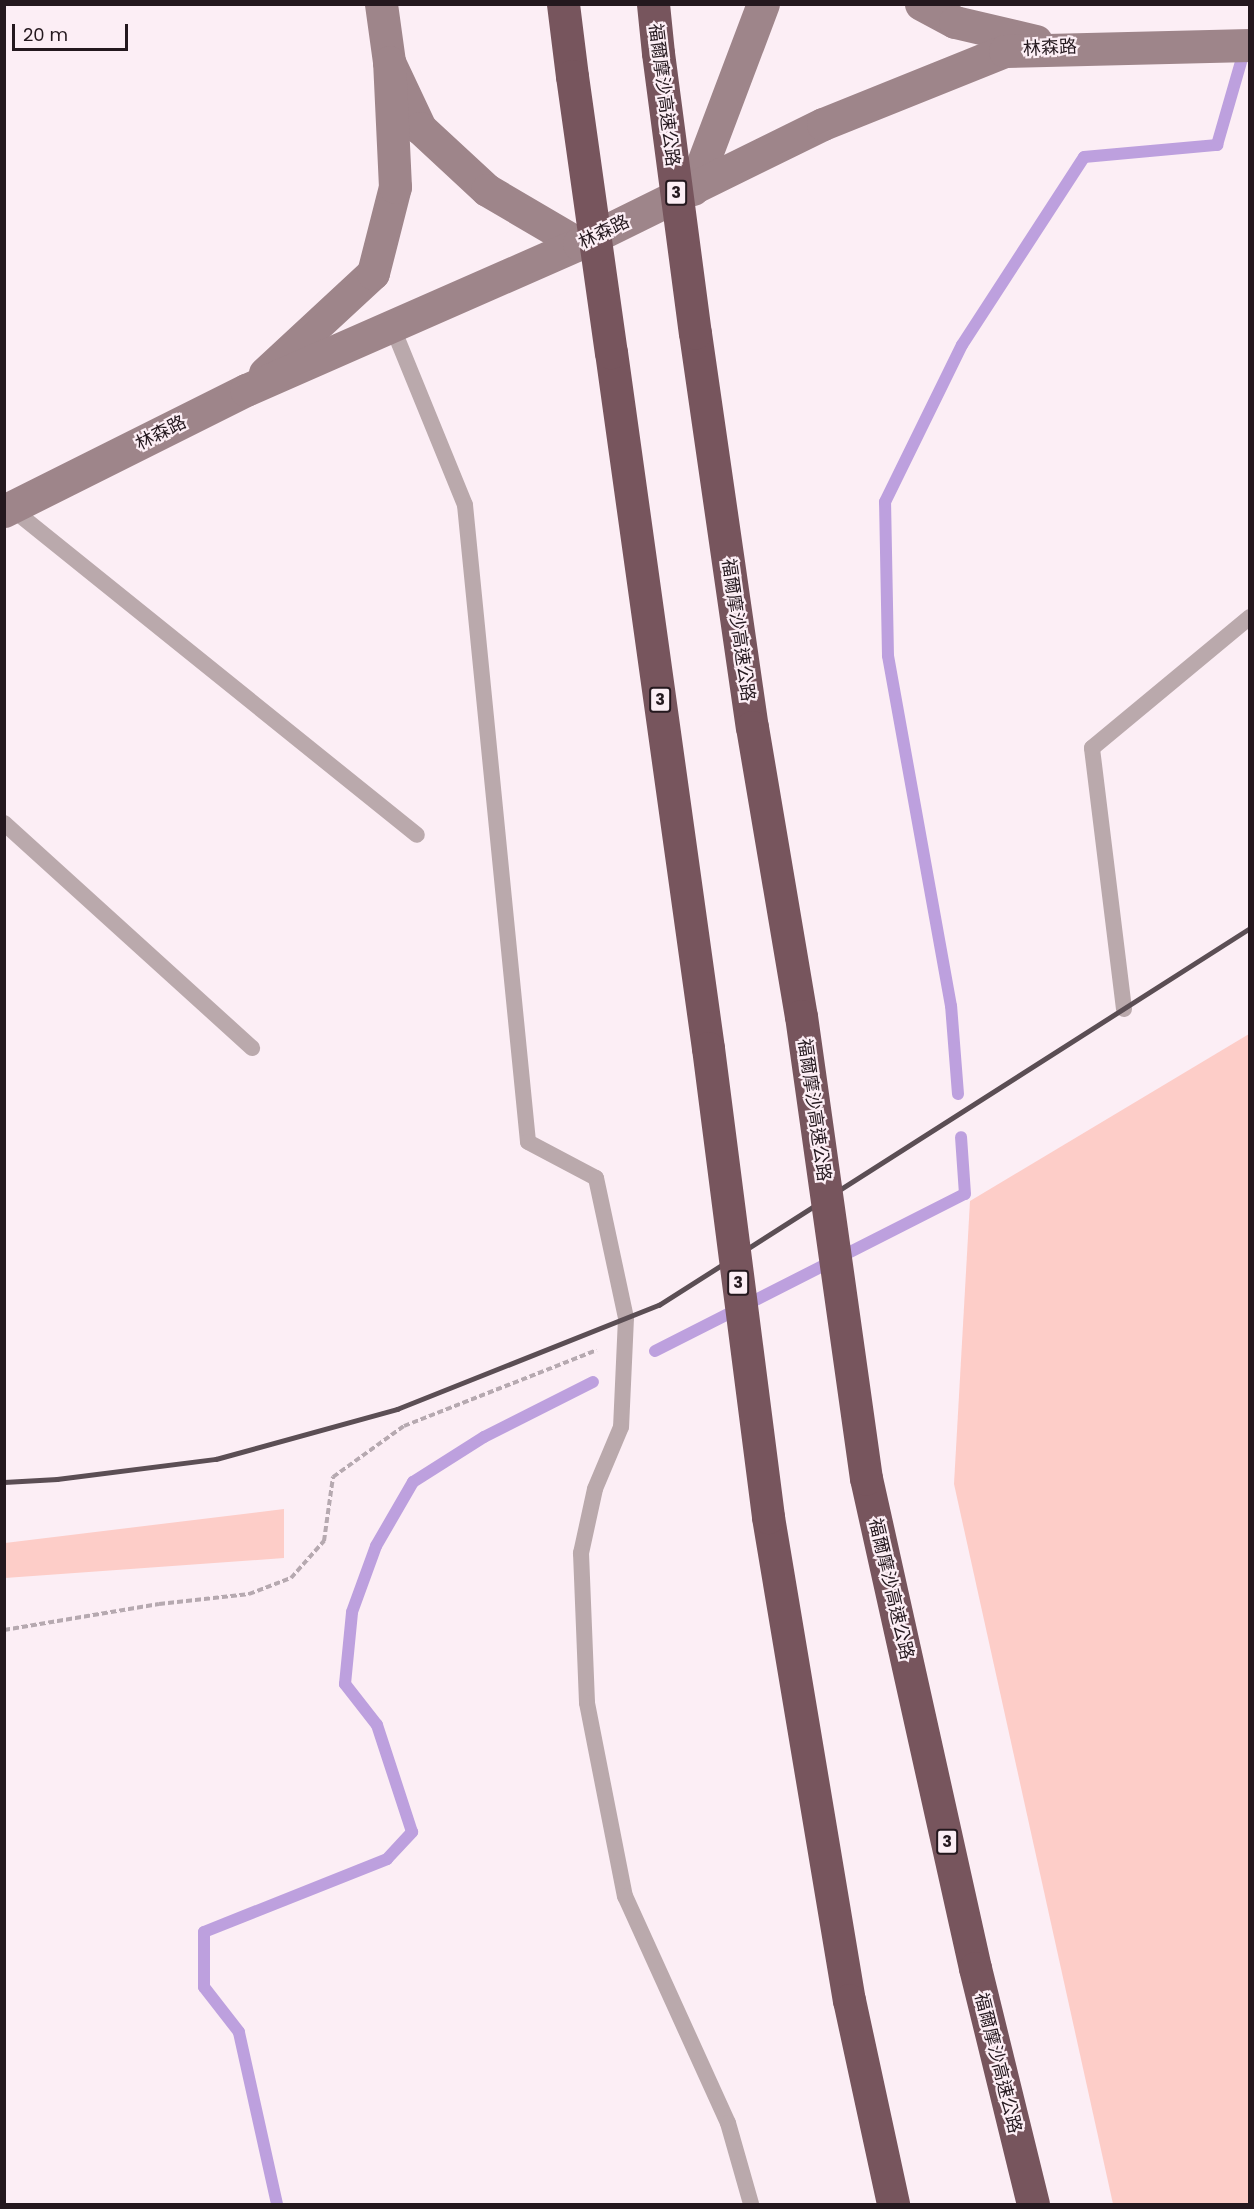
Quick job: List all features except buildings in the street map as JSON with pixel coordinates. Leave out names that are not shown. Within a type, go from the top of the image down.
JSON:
[{"type":"highway","name":"3","points":[[563,4],[708,1048],[768,1517],[849,2000],[893,2205]]},
{"type":"highway","name":"福爾摩沙高速公路","points":[[653,4],[695,333],[750,715],[801,1016],[866,1478],[975,1968],[1033,2205]]},
{"type":"main road","points":[[246,390],[373,273],[395,187],[389,62],[381,4]]},
{"type":"main road","points":[[693,189],[763,4]]},
{"type":"main road","points":[[921,4],[955,22],[1061,47]]},
{"type":"main road","name":"林森路","points":[[8,509],[246,390],[579,244],[823,124],[1005,51],[1061,47],[1237,46]]},
{"type":"main road","points":[[389,62],[420,128],[487,190],[579,244]]},
{"type":"lane","points":[[392,326],[465,505],[528,1142],[596,1178],[626,1318],[621,1427],[595,1490],[581,1553],[587,1703],[625,1896],[728,2123],[751,2205]]},
{"type":"lane","points":[[8,509],[417,835]]},
{"type":"lane","points":[[1124,1009],[1092,748],[1250,617]]},
{"type":"lane","points":[[4,823],[252,1048]]},
{"type":"path","points":[[4,1630],[159,1604],[249,1594],[291,1578],[324,1541],[333,1477],[404,1426],[625,1339]]},
{"type":"shaded area","points":[[1249,1034],[1249,2204],[1113,2204],[954,1484],[970,1201]]},
{"type":"shaded area","points":[[284,1509],[284,1558],[5,1578],[5,1543]]},
{"type":"waterway","points":[[958,1094],[951,1006],[888,656],[885,502],[962,345],[1084,157],[1217,145],[1245,48]]},
{"type":"waterway","points":[[655,1351],[965,1194],[961,1137]]},
{"type":"waterway","points":[[277,2204],[239,2032],[204,1987],[204,1932],[387,1859],[412,1832],[377,1725],[345,1684],[352,1612],[376,1546],[413,1482],[484,1437],[593,1382]]},
{"type":"railway","points":[[4,1482],[57,1479],[216,1459],[397,1409],[659,1305],[1250,928]]}]
